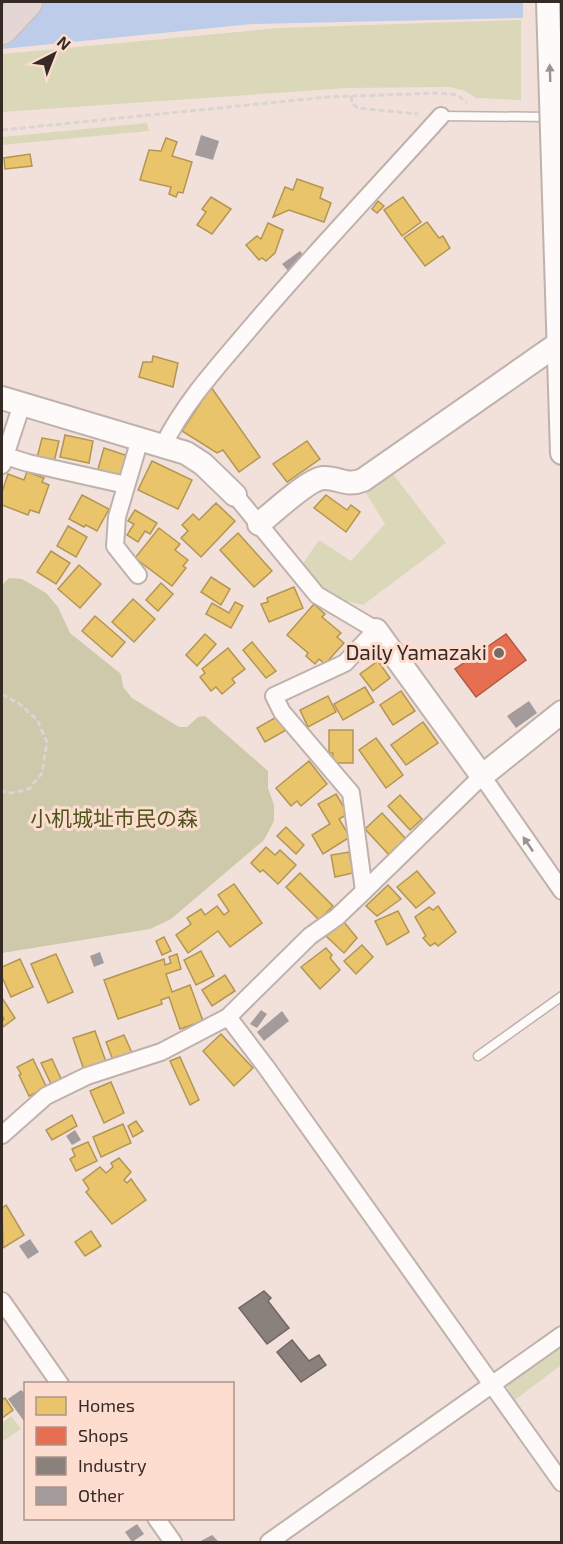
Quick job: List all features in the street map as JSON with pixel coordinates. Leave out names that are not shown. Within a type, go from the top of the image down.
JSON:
[{"type":"highway","points":[[2,29],[27,2]]},
{"type":"street","points":[[548,2],[557,124],[561,453]]},
{"type":"street","points":[[163,446],[199,388],[280,293],[441,117]]},
{"type":"street","points":[[259,524],[311,482],[323,478],[353,484],[363,480],[560,342]]},
{"type":"street","points":[[126,485],[3,459],[12,401],[186,453],[203,464],[235,495],[317,595],[375,630],[482,776],[561,891]]},
{"type":"street","points":[[138,575],[115,546],[117,517],[140,439]]},
{"type":"street","points":[[364,891],[351,793],[282,712],[274,696],[345,663],[375,630]]},
{"type":"street","points":[[2,1134],[46,1096],[87,1076],[161,1052],[228,1017],[310,936],[337,916],[364,891],[482,776],[561,712]]},
{"type":"street","points":[[228,1017],[266,1067],[561,1483]]},
{"type":"street","points":[[2,1301],[59,1382]]},
{"type":"street","points":[[269,1542],[561,1335]]},
{"type":"street","points":[[157,1520],[173,1542]]},
{"type":"lane","points":[[441,117],[557,124]]},
{"type":"lane","points":[[478,1056],[561,996]]},
{"type":"path","points":[[2,130],[155,113],[351,96],[438,93],[458,95],[472,105]]},
{"type":"path","points":[[351,96],[352,104],[358,108],[441,117]]},
{"type":"path","points":[[2,694],[21,705],[37,720],[47,742],[42,773],[29,789],[2,792]]},
{"type":"shaded area","points":[[521,20],[521,100],[476,98],[465,91],[450,87],[348,88],[2,112],[2,54],[279,28]]},
{"type":"shaded area","points":[[147,123],[149,131],[2,145],[2,137]]},
{"type":"shaded area","points":[[393,474],[446,543],[363,605],[338,599],[314,580],[302,565],[319,540],[351,561],[385,524],[366,493]]},
{"type":"shaded area","points":[[561,1348],[561,1365],[515,1400],[506,1386]]},
{"type":"shaded area","points":[[11,1416],[21,1429],[2,1442],[2,1423]]},
{"type":"green space","name":"小机城址市民の森","points":[[9,578],[22,579],[46,593],[58,607],[70,633],[121,674],[123,687],[132,698],[179,727],[187,727],[198,717],[205,716],[268,771],[268,788],[274,805],[274,821],[264,840],[171,919],[150,929],[2,953],[2,585]]},
{"type":"water","points":[[2,2],[561,2],[562,17],[252,24],[2,49]]},
{"type":"pier","points":[[523,2],[561,2],[562,20],[523,21]]},
{"type":"building: Homes","points":[[166,138],[177,142],[172,156],[192,162],[183,193],[178,192],[176,197],[169,194],[171,187],[140,180],[149,150],[161,151]]},
{"type":"building: Homes","points":[[30,154],[32,166],[5,169],[4,158]]},
{"type":"building: Homes","points":[[297,179],[323,188],[320,198],[331,203],[324,222],[289,210],[273,217],[285,187],[293,190]]},
{"type":"building: Homes","points":[[211,197],[231,209],[212,234],[197,225],[206,212],[202,209]]},
{"type":"building: Homes","points":[[403,197],[421,222],[402,236],[384,210]]},
{"type":"building: Homes","points":[[378,201],[384,206],[377,213],[372,209]]},
{"type":"building: Homes","points":[[427,222],[439,238],[443,236],[450,248],[425,266],[404,238]]},
{"type":"building: Homes","points":[[268,223],[283,230],[275,253],[266,261],[262,258],[259,260],[246,245],[257,236],[261,239]]},
{"type":"building: Homes","points":[[153,356],[178,363],[173,387],[139,377],[143,362],[152,362]]},
{"type":"building: Homes","points":[[211,387],[260,457],[239,472],[223,450],[217,453],[182,431]]},
{"type":"building: Homes","points":[[65,435],[93,441],[89,463],[60,457]]},
{"type":"building: Homes","points":[[42,438],[59,441],[54,462],[37,458]]},
{"type":"building: Homes","points":[[307,441],[320,459],[287,482],[273,464]]},
{"type":"building: Homes","points":[[104,448],[128,456],[122,477],[98,469]]},
{"type":"building: Homes","points":[[152,461],[192,480],[178,509],[138,490]]},
{"type":"building: Homes","points":[[27,472],[44,478],[42,482],[49,485],[39,513],[30,510],[28,515],[2,505],[2,492],[8,474],[24,480]]},
{"type":"building: Homes","points":[[82,495],[109,509],[97,531],[69,519]]},
{"type":"building: Homes","points":[[326,495],[347,510],[351,505],[360,512],[346,532],[314,508]]},
{"type":"building: Homes","points":[[216,503],[235,521],[201,557],[181,538],[188,531],[182,525],[193,514],[199,520]]},
{"type":"building: Homes","points":[[135,510],[157,523],[150,534],[145,531],[138,542],[127,535],[134,524],[128,521]]},
{"type":"building: Homes","points":[[68,526],[87,537],[76,557],[57,546]]},
{"type":"building: Homes","points":[[159,528],[180,544],[175,550],[188,560],[183,566],[186,568],[172,586],[135,558]]},
{"type":"building: Homes","points":[[238,533],[272,571],[254,587],[220,550]]},
{"type":"building: Homes","points":[[51,551],[70,563],[56,584],[37,572]]},
{"type":"building: Homes","points":[[79,565],[101,584],[80,608],[58,589]]},
{"type":"building: Homes","points":[[211,577],[230,589],[221,605],[201,592]]},
{"type":"building: Homes","points":[[161,583],[173,594],[158,611],[146,600]]},
{"type":"building: Homes","points":[[294,587],[303,608],[269,622],[261,604],[268,602],[267,598]]},
{"type":"building: Homes","points":[[133,599],[155,619],[134,642],[112,622]]},
{"type":"building: Homes","points":[[235,602],[243,606],[231,628],[206,614],[212,603],[229,613]]},
{"type":"building: Homes","points":[[314,604],[325,614],[322,617],[341,633],[337,637],[344,643],[325,664],[319,659],[315,664],[306,656],[308,653],[287,635]]},
{"type":"building: Homes","points":[[95,616],[125,642],[112,657],[82,631]]},
{"type":"building: Homes","points":[[205,634],[216,644],[197,666],[186,655]]},
{"type":"building: Homes","points":[[252,642],[276,671],[266,678],[243,650]]},
{"type":"building: Homes","points":[[228,648],[245,669],[232,679],[235,683],[222,694],[216,687],[211,691],[200,677],[205,673],[202,669]]},
{"type":"building: Homes","points":[[378,661],[390,678],[373,691],[360,674]]},
{"type":"building: Homes","points":[[365,687],[374,702],[343,720],[334,704]]},
{"type":"building: Homes","points":[[401,691],[415,711],[393,725],[380,705]]},
{"type":"building: Homes","points":[[328,696],[336,712],[308,727],[300,710]]},
{"type":"building: Homes","points":[[280,715],[288,729],[265,742],[257,728]]},
{"type":"building: Homes","points":[[423,722],[438,743],[406,765],[391,745]]},
{"type":"building: Homes","points":[[329,730],[353,730],[353,763],[332,763],[333,753],[329,753]]},
{"type":"building: Homes","points":[[376,738],[403,775],[386,788],[359,750]]},
{"type":"building: Homes","points":[[309,761],[327,784],[301,806],[297,801],[291,806],[276,788]]},
{"type":"building: Homes","points":[[336,794],[348,814],[339,819],[350,837],[323,854],[312,835],[330,824],[318,804]]},
{"type":"building: Homes","points":[[400,795],[422,819],[410,830],[388,806]]},
{"type":"building: Homes","points":[[382,813],[406,839],[389,855],[365,829]]},
{"type":"building: Homes","points":[[286,827],[304,845],[296,854],[277,836]]},
{"type":"building: Homes","points":[[266,847],[275,855],[280,850],[296,865],[278,884],[263,870],[260,872],[251,863]]},
{"type":"building: Homes","points":[[349,852],[353,873],[335,877],[331,855]]},
{"type":"building: Homes","points":[[417,871],[435,893],[416,908],[397,887]]},
{"type":"building: Homes","points":[[300,873],[333,906],[319,920],[286,887]]},
{"type":"building: Homes","points":[[234,884],[262,923],[230,947],[218,931],[188,953],[176,935],[191,924],[187,918],[201,909],[205,915],[217,906],[224,915],[229,911],[218,895]]},
{"type":"building: Homes","points":[[388,885],[401,899],[377,916],[366,906]]},
{"type":"building: Homes","points":[[438,906],[456,932],[438,946],[435,943],[430,946],[423,938],[426,936],[415,917],[429,907],[433,910]]},
{"type":"building: Homes","points":[[398,911],[409,932],[387,945],[375,921]]},
{"type":"building: Homes","points":[[344,922],[357,938],[344,953],[326,936]]},
{"type":"building: Homes","points":[[164,937],[171,951],[162,955],[156,941]]},
{"type":"building: Homes","points":[[362,945],[373,957],[356,974],[344,961]]},
{"type":"building: Homes","points":[[326,948],[332,955],[330,958],[340,970],[320,989],[301,967]]},
{"type":"building: Homes","points":[[201,951],[214,976],[196,985],[184,960]]},
{"type":"building: Homes","points":[[56,954],[73,992],[48,1003],[31,964]]},
{"type":"building: Homes","points":[[177,954],[181,969],[166,974],[172,992],[190,985],[203,1021],[180,1029],[169,997],[161,1000],[162,1004],[118,1019],[104,980],[164,959],[165,965],[171,963],[169,957]]},
{"type":"building: Homes","points":[[20,959],[33,987],[11,997],[2,977],[2,967]]},
{"type":"building: Homes","points":[[225,975],[235,991],[212,1006],[202,990]]},
{"type":"building: Homes","points":[[2,998],[15,1018],[3,1027],[4,1019]]},
{"type":"building: Homes","points":[[95,1031],[106,1062],[84,1070],[73,1038]]},
{"type":"building: Homes","points":[[221,1034],[253,1068],[234,1086],[203,1051]]},
{"type":"building: Homes","points":[[124,1035],[133,1055],[114,1063],[106,1042]]},
{"type":"building: Homes","points":[[180,1057],[199,1100],[190,1105],[170,1061]]},
{"type":"building: Homes","points":[[33,1059],[47,1088],[29,1096],[17,1067]]},
{"type":"building: Homes","points":[[52,1059],[62,1081],[52,1086],[41,1063]]},
{"type":"building: Homes","points":[[111,1082],[124,1113],[104,1123],[90,1091]]},
{"type":"building: Homes","points":[[72,1115],[77,1126],[52,1140],[46,1130]]},
{"type":"building: Homes","points":[[136,1121],[143,1131],[133,1137],[128,1126]]},
{"type":"building: Homes","points":[[123,1124],[131,1143],[101,1157],[93,1137]]},
{"type":"building: Homes","points":[[88,1142],[97,1161],[76,1171],[70,1159],[75,1156],[72,1149]]},
{"type":"building: Homes","points":[[119,1158],[131,1172],[124,1180],[127,1183],[131,1179],[146,1200],[112,1224],[86,1192],[89,1189],[83,1180],[100,1167],[106,1173],[113,1167],[111,1163]]},
{"type":"building: Homes","points":[[6,1205],[24,1235],[3,1248],[2,1208]]},
{"type":"building: Homes","points":[[91,1231],[101,1246],[85,1256],[75,1242]]},
{"type":"building: Homes","points":[[5,1398],[13,1410],[2,1418],[2,1400]]},
{"type":"building: Shops","points":[[506,634],[526,660],[476,697],[455,669]]},
{"type":"building: Industry","points":[[264,1291],[271,1298],[268,1301],[289,1328],[267,1344],[239,1308]]},
{"type":"building: Industry","points":[[292,1340],[309,1361],[319,1355],[326,1365],[301,1382],[277,1352]]},
{"type":"building: Other","points":[[201,135],[219,141],[213,160],[195,155]]},
{"type":"building: Other","points":[[300,251],[304,256],[289,272],[282,264]]},
{"type":"building: Other","points":[[529,701],[537,713],[516,728],[507,716]]},
{"type":"building: Other","points":[[100,952],[104,963],[94,967],[90,956]]},
{"type":"building: Other","points":[[261,1010],[267,1014],[257,1028],[250,1024]]},
{"type":"building: Other","points":[[282,1011],[289,1021],[264,1041],[257,1032]]},
{"type":"building: Other","points":[[75,1130],[81,1140],[72,1145],[66,1136]]},
{"type":"building: Other","points":[[30,1239],[39,1252],[28,1259],[19,1246]]},
{"type":"building: Other","points":[[21,1390],[24,1392],[24,1421],[8,1399]]},
{"type":"building: Other","points":[[137,1524],[144,1534],[132,1542],[125,1532]]},
{"type":"building: Other","points":[[212,1535],[219,1542],[199,1542]]},
{"type":"place","name":"Daily Yamazaki","points":[[499,653]]}]
